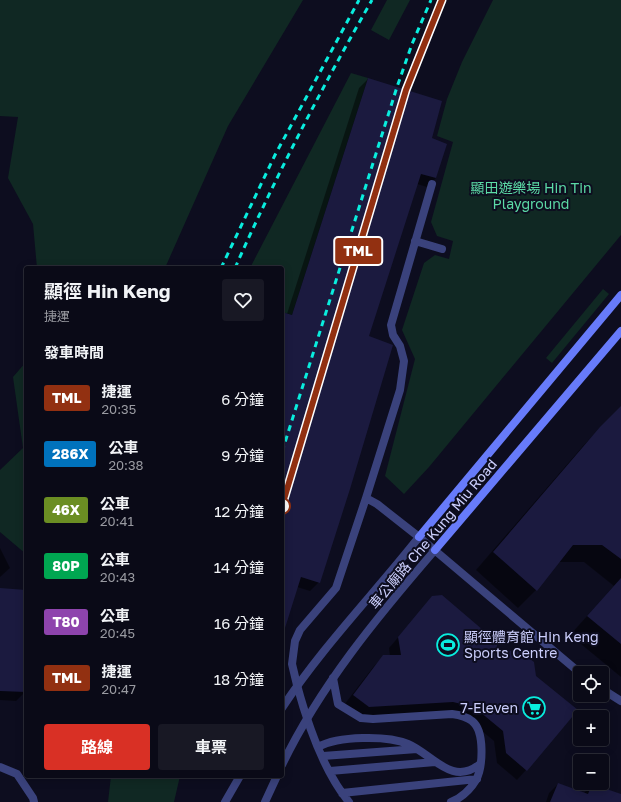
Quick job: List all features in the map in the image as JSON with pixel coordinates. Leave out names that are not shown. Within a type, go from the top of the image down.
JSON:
[{"type":"main road","name":"車公廟路 Che Kung Miu Road","points":[[420,537],[621,295]]},
{"type":"main road","name":"車公廟路 Che Kung Miu Road","points":[[435,550],[621,331]]},
{"type":"street","points":[[349,802],[342,793],[322,756],[307,720],[292,664],[295,641],[300,630],[336,588],[366,498],[403,374],[404,361],[400,346],[393,335],[391,325],[432,184]]},
{"type":"street","points":[[415,241],[442,249]]},
{"type":"street","points":[[366,498],[377,504],[420,537],[573,667]]},
{"type":"street","name":"車公廟路 Che Kung Miu Road","points":[[284,705],[297,685],[329,643],[391,573],[420,537]]},
{"type":"street","name":"車公廟路 Che Kung Miu Road","points":[[284,761],[333,678],[435,550]]},
{"type":"street","points":[[333,678],[338,704],[361,718],[373,719],[452,714],[463,716],[473,721],[479,730],[481,740],[480,764],[477,779],[466,794],[450,802]]},
{"type":"street","points":[[609,693],[621,701]]},
{"type":"street","points":[[318,747],[330,742],[383,738],[396,740],[417,749],[443,768],[452,771],[464,772],[474,769],[480,764]]},
{"type":"street","points":[[322,756],[417,749]]},
{"type":"street","points":[[330,771],[435,762]]},
{"type":"street","points":[[0,767],[17,774],[33,798],[34,802]]},
{"type":"street","points":[[225,802],[239,778]]},
{"type":"street","points":[[265,802],[276,778]]},
{"type":"street","points":[[342,793],[477,779]]},
{"type":"green space","points":[[0,0],[303,0],[228,126],[166,266],[37,266],[33,224],[8,178],[18,117],[0,116]]},
{"type":"green space","points":[[387,0],[410,0],[389,40],[371,30]]},
{"type":"green space","name":"顯田遊樂場 Hin Tin Playground","points":[[493,0],[621,0],[621,235],[429,467],[404,494],[385,476],[415,359],[402,330],[424,263],[435,255],[449,259],[453,241],[437,236],[431,222],[453,142],[437,136],[447,99],[462,62]]},
{"type":"green space","points":[[351,73],[368,78],[292,315],[284,313],[284,266],[251,266]]},
{"type":"green space","points":[[603,289],[609,294],[552,363],[546,358]]},
{"type":"green space","points":[[24,364],[24,552],[0,532],[0,470],[23,448],[13,377]]},
{"type":"green space","points":[[111,778],[180,778],[174,802],[108,802]]},
{"type":"building","points":[[368,78],[442,101],[432,138],[447,144],[436,178],[421,174],[369,336],[393,345],[350,489],[320,583],[301,577],[284,628],[284,313],[292,315]]},
{"type":"building","points":[[621,406],[621,559],[602,545],[573,545],[537,591],[493,552],[600,427]]},
{"type":"building","points":[[621,578],[621,644],[587,616]]},
{"type":"building","points":[[0,588],[24,590],[24,692],[0,691]]},
{"type":"building","points":[[442,595],[497,642],[497,652],[518,650],[534,662],[536,676],[578,710],[573,710],[573,716],[527,771],[506,753],[503,731],[474,707],[453,702],[369,707],[353,695],[383,655],[401,655],[398,637],[432,596]]},
{"type":"building","points":[[558,783],[573,788],[573,790],[588,794],[590,790],[609,790],[621,794],[621,802],[550,802]]},
{"type":"railway","points":[[222,266],[275,155],[359,0]]},
{"type":"railway","points":[[236,266],[300,132],[372,0]]},
{"type":"railway","points":[[284,446],[397,87],[412,44],[431,0]]},
{"type":"railway","points":[[284,499],[406,90],[442,0]]},
{"type":"metro line","name":"TML","points":[[284,499],[406,90],[442,0]]},
{"type":"place","name":"顯徑體育館 Hin Keng Sports Centre","points":[[448,645]]},
{"type":"place","name":"7-Eleven","points":[[534,708]]}]
